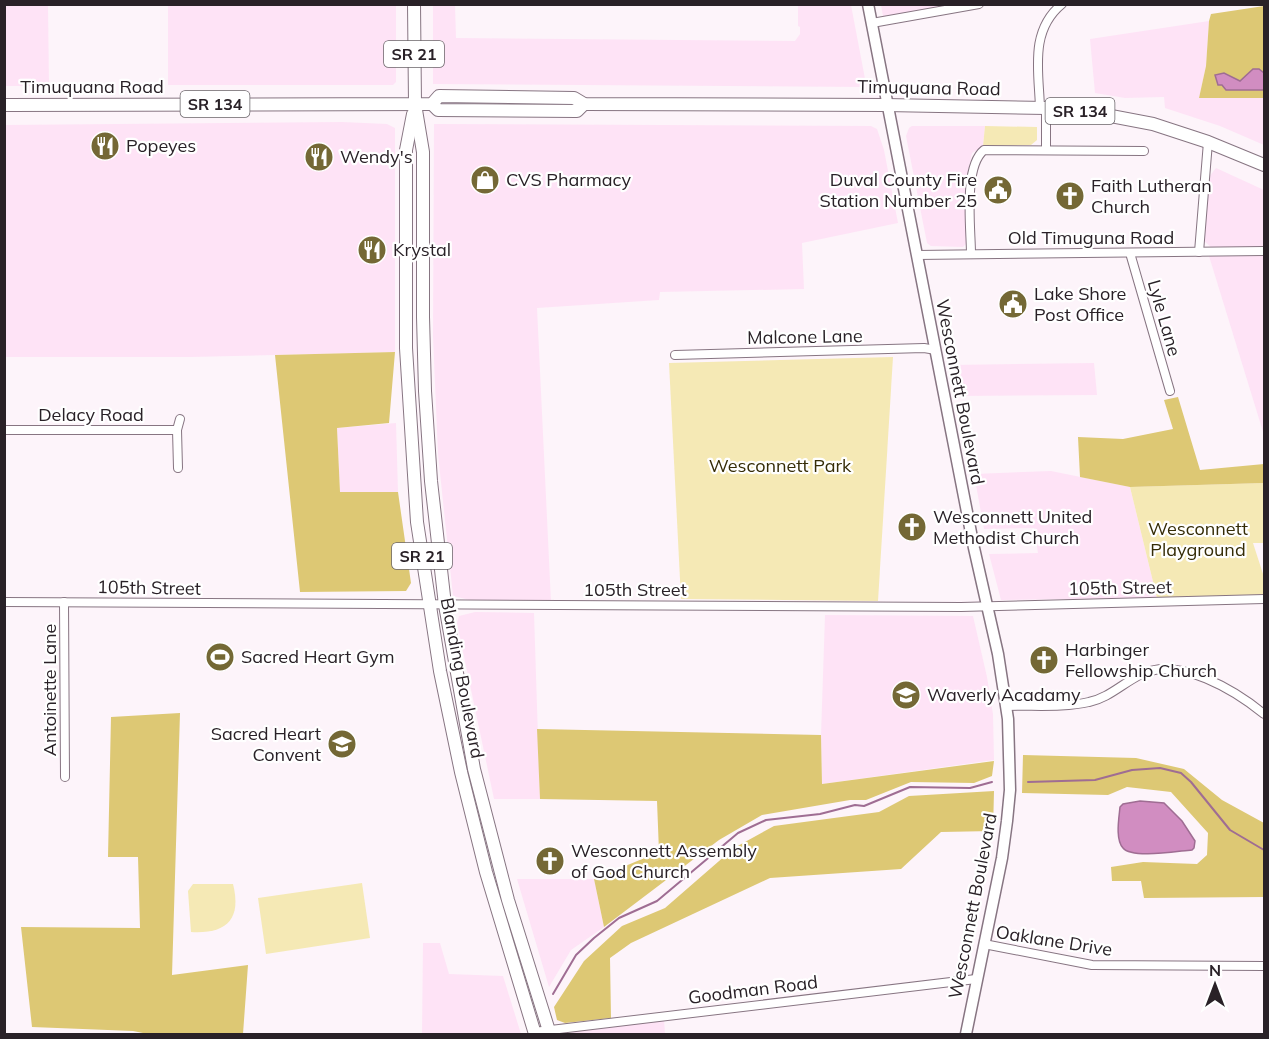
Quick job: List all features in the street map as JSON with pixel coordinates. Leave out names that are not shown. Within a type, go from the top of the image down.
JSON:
[{"type":"main road","name":"Blanding Boulevard","points":[[414,4],[415,104],[423,152],[423,317],[428,437],[445,605],[467,770],[495,904],[535,1033]]},
{"type":"main road","name":"Timuquana Road","points":[[4,105],[432,104],[439,96],[574,98],[584,104],[1043,108],[1120,117],[1152,124],[1208,142],[1264,165]]},
{"type":"main road","name":"Blanding Boulevard","points":[[415,104],[406,150],[407,368],[417,522],[440,671],[467,770],[549,1033]]},
{"type":"main road","points":[[407,368],[414,382],[417,424],[428,437]]},
{"type":"main road","points":[[411,440],[424,457],[431,481]]},
{"type":"street","name":"Wesconnett Boulevard","points":[[868,4],[886,105],[998,654],[1006,706],[1009,743],[1007,821],[1002,858],[966,1035]]},
{"type":"street","points":[[872,23],[979,4]]},
{"type":"street","points":[[1046,150],[1038,61],[1040,38],[1051,14],[1062,4]]},
{"type":"street","points":[[1199,252],[1208,142]]},
{"type":"street","points":[[972,254],[971,186],[978,155],[984,150],[1144,151]]},
{"type":"street","name":"Old Timuguna Road","points":[[917,255],[1264,251]]},
{"type":"street","name":"Lyle Lane","points":[[1130,253],[1170,391]]},
{"type":"street","name":"Malcone Lane","points":[[675,355],[924,348],[936,350]]},
{"type":"street","points":[[178,468],[177,430],[180,419]]},
{"type":"street","name":"Delacy Road","points":[[4,430],[177,430]]},
{"type":"street","name":"105th Street","points":[[4,602],[987,606],[1264,599]]},
{"type":"street","name":"Antoinette Lane","points":[[64,602],[65,777]]},
{"type":"street","points":[[1006,706],[1089,702],[1103,698],[1142,674],[1166,669],[1193,674],[1208,680],[1261,706],[1264,714]]},
{"type":"street","points":[[495,904],[508,900]]},
{"type":"street","name":"Oaklane Drive","points":[[984,944],[1092,965],[1264,966]]},
{"type":"street","name":"Goodman Road","points":[[535,1033],[976,979]]},
{"type":"shaded area","points":[[4,5],[48,5],[49,86],[5,86]]},
{"type":"shaded area","points":[[168,5],[396,5],[396,82],[393,85],[168,85]]},
{"type":"shaded area","points":[[433,5],[455,5],[456,38],[795,41],[800,34],[798,5],[851,5],[866,84],[864,87],[433,84]]},
{"type":"shaded area","points":[[881,5],[960,5],[883,16]]},
{"type":"shaded area","points":[[1264,6],[1264,73],[1259,69],[1240,81],[1224,73],[1215,76],[1226,90],[1264,90],[1264,98],[1199,98],[1206,66],[1211,14]]},
{"type":"shaded area","points":[[1209,21],[1206,66],[1199,98],[1264,98],[1264,145],[1220,126],[1165,108],[1164,97],[1125,98],[1095,93],[1090,39]]},
{"type":"shaded area","points":[[1253,69],[1259,69],[1264,73],[1264,90],[1226,90],[1222,85],[1218,85],[1215,75],[1224,73],[1240,81]]},
{"type":"shaded area","points":[[342,122],[387,124],[395,128],[395,352],[191,357],[5,357],[5,125]]},
{"type":"shaded area","points":[[434,124],[871,126],[877,129],[884,150],[898,223],[802,243],[804,289],[660,292],[659,300],[537,308],[551,602],[474,601],[453,596],[438,454],[433,336]]},
{"type":"shaded area","points":[[912,126],[985,126],[983,146],[972,153],[966,181],[967,243],[963,247],[931,246],[927,243],[906,136]]},
{"type":"shaded area","points":[[1216,168],[1264,190],[1264,247],[1212,248],[1202,239],[1209,177]]},
{"type":"shaded area","points":[[1209,256],[1264,256],[1264,435]]},
{"type":"shaded area","points":[[395,352],[389,423],[337,428],[340,492],[398,492],[411,583],[406,591],[300,592],[275,355]]},
{"type":"shaded area","points":[[1094,363],[1097,395],[957,396],[951,365]]},
{"type":"shaded area","points":[[1178,397],[1200,470],[1264,464],[1264,483],[1130,487],[1080,477],[1078,437],[1123,439],[1173,429],[1164,400]]},
{"type":"shaded area","points":[[396,423],[398,492],[340,492],[337,428]]},
{"type":"shaded area","points":[[1051,471],[1130,487],[1157,598],[1001,600],[989,554],[1038,553],[1034,528],[984,529],[974,474]]},
{"type":"shaded area","points":[[475,612],[534,613],[540,799],[494,799],[457,623],[459,616]]},
{"type":"shaded area","name":"Waverly Acadamy","points":[[825,615],[973,616],[993,714],[994,760],[822,784],[821,735]]},
{"type":"shaded area","points":[[180,713],[172,975],[248,965],[243,1034],[148,1034],[133,1031],[32,1027],[21,927],[140,928],[138,857],[108,857],[111,717]]},
{"type":"shaded area","points":[[537,729],[821,735],[822,784],[994,761],[992,776],[974,783],[911,782],[866,800],[850,800],[762,815],[719,840],[604,927],[594,879],[659,852],[657,801],[540,799]]},
{"type":"shaded area","points":[[1023,755],[1136,758],[1184,769],[1222,800],[1264,823],[1264,897],[1144,898],[1141,881],[1112,881],[1111,867],[1143,862],[1197,864],[1207,855],[1208,833],[1171,792],[1127,787],[1108,795],[1022,793]]},
{"type":"shaded area","points":[[994,791],[993,831],[941,832],[901,869],[770,878],[631,943],[610,958],[611,1018],[565,1023],[557,1020],[554,1007],[584,961],[622,926],[665,908],[734,848],[774,826],[879,812],[909,796]]},
{"type":"shaded area","points":[[1140,801],[1164,803],[1182,821],[1195,841],[1194,848],[1145,854],[1123,848],[1118,834],[1120,807],[1123,804]]},
{"type":"shaded area","points":[[517,879],[594,879],[604,927],[571,950],[549,987]]},
{"type":"shaded area","points":[[423,943],[440,943],[449,974],[503,976],[521,1034],[422,1034]]},
{"type":"shaded area","points":[[664,1019],[665,1034],[569,1034],[578,1030]]},
{"type":"green space","points":[[985,126],[1037,127],[1037,140],[1031,145],[983,146]]},
{"type":"green space","name":"Wesconnett Park","points":[[893,357],[878,601],[681,599],[669,363]]},
{"type":"green space","name":"Wesconnett Playground","points":[[1264,483],[1264,543],[1253,543],[1264,577],[1264,596],[1157,598],[1130,487]]},
{"type":"green space","points":[[362,883],[370,938],[266,954],[258,898]]},
{"type":"green space","points":[[193,884],[233,884],[235,907],[233,916],[222,927],[203,932],[191,932],[188,891]]},
{"type":"waterway","points":[[1028,782],[1095,780],[1132,770],[1160,768],[1181,773],[1230,830],[1264,850]]},
{"type":"waterway","points":[[553,994],[576,955],[594,938],[619,918],[657,901],[738,833],[766,820],[820,814],[855,805],[864,806],[910,787],[970,788],[992,782]]},
{"type":"place","name":"Popeyes","points":[[105,146]]},
{"type":"place","name":"Wendy's","points":[[319,157]]},
{"type":"place","name":"CVS Pharmacy","points":[[485,180]]},
{"type":"place","name":"Duval County Fire Station Number 25","points":[[998,190]]},
{"type":"place","name":"Faith Lutheran Church","points":[[1070,196]]},
{"type":"place","name":"Krystal","points":[[372,250]]},
{"type":"place","name":"Lake Shore Post Office","points":[[1013,304]]},
{"type":"place","name":"Wesconnett United Methodist Church","points":[[912,527]]},
{"type":"place","name":"Sacred Heart Gym","points":[[220,657]]},
{"type":"place","name":"Harbinger Fellowship Church","points":[[1044,660]]},
{"type":"place","name":"Waverly Acadamy","points":[[906,695]]},
{"type":"place","name":"Sacred Heart Convent","points":[[342,744]]},
{"type":"place","name":"Wesconnett Assembly of God Church","points":[[550,861]]}]
